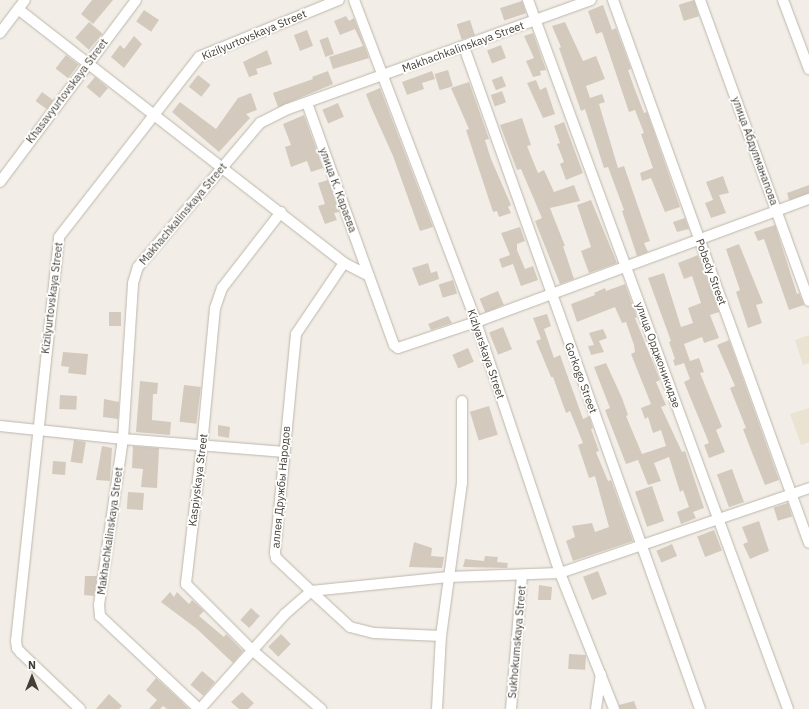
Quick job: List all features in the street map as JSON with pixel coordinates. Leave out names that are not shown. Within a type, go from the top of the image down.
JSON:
[{"type":"street","points":[[0,33],[24,0]]},
{"type":"street","name":"Khasavyurtovskaya Street","points":[[0,182],[86,64],[136,0]]},
{"type":"street","name":"Kizilyurtovskaya Street","points":[[80,709],[17,648],[38,430],[59,237],[199,58],[339,0]]},
{"type":"street","name":"Kizlyarskaya Street","points":[[354,0],[476,322],[560,573],[601,672],[614,709]]},
{"type":"street","name":"улица Орджоникидзе","points":[[528,0],[788,709]]},
{"type":"street","name":"Makhachkalinskaya Street","points":[[199,709],[100,616],[100,605],[123,439],[133,283],[138,267],[260,123],[307,103],[591,0]]},
{"type":"street","name":"Pobedy Street","points":[[612,0],[809,544]]},
{"type":"street","name":"улица Абдулманапова","points":[[700,0],[809,301]]},
{"type":"street","points":[[783,0],[809,69]]},
{"type":"street","points":[[18,9],[86,64],[155,113],[344,263],[369,276]]},
{"type":"street","name":"Gorkogo Street","points":[[464,47],[551,295],[700,709]]},
{"type":"street","name":"улица К. Караева","points":[[307,103],[394,345],[398,348],[476,322]]},
{"type":"street","points":[[476,322],[809,199]]},
{"type":"street","name":"Kaspiyskaya Street","points":[[281,212],[222,288],[218,298],[186,584],[252,650],[321,709]]},
{"type":"street","name":"аллея Дружбы Народов","points":[[344,263],[296,334],[284,452],[275,553],[276,558],[350,627],[361,631],[441,636]]},
{"type":"street","points":[[437,709],[441,636],[462,483],[462,400]]},
{"type":"street","points":[[0,426],[123,439],[284,452]]},
{"type":"street","points":[[199,709],[285,614],[311,592],[448,577],[522,576],[560,573],[809,488]]},
{"type":"street","name":"Sukhokumskaya Street","points":[[511,709],[522,576]]},
{"type":"street","points":[[596,709],[601,672]]},
{"type":"shaded area","points":[[809,335],[809,363],[803,365],[795,340]]},
{"type":"shaded area","points":[[809,408],[809,442],[801,445],[790,414]]},
{"type":"building","points":[[92,0],[113,0],[93,24],[81,14]]},
{"type":"building","points":[[694,0],[699,16],[684,21],[679,5]]},
{"type":"building","points":[[522,1],[526,13],[504,20],[500,8]]},
{"type":"building","points":[[603,5],[612,30],[616,28],[631,69],[628,70],[634,87],[644,113],[647,112],[680,207],[665,212],[651,178],[642,181],[640,173],[653,168],[641,134],[644,133],[635,110],[629,112],[602,32],[596,34],[588,11]]},
{"type":"building","points":[[144,10],[159,20],[151,32],[136,22]]},
{"type":"building","points":[[346,16],[349,21],[354,18],[369,58],[333,69],[329,57],[363,46],[355,29],[340,35],[334,21]]},
{"type":"building","points":[[470,20],[475,35],[462,40],[457,24]]},
{"type":"building","points":[[89,22],[103,34],[89,50],[75,38]]},
{"type":"building","points":[[565,22],[583,61],[596,56],[605,79],[586,86],[590,98],[602,94],[605,102],[599,104],[618,168],[624,166],[650,241],[644,243],[648,252],[637,256],[622,211],[624,210],[608,167],[604,168],[585,109],[581,111],[559,48],[561,47],[552,26]]},
{"type":"building","points":[[307,30],[313,46],[300,51],[294,35]]},
{"type":"building","points":[[533,33],[546,70],[540,71],[541,75],[533,77],[526,61],[534,58],[524,36]]},
{"type":"building","points":[[134,36],[142,44],[124,68],[111,57],[120,45],[124,49]]},
{"type":"building","points":[[328,37],[334,54],[325,57],[319,40]]},
{"type":"building","points":[[501,45],[506,58],[492,63],[487,50]]},
{"type":"building","points":[[267,50],[272,64],[256,69],[258,74],[249,77],[243,62]]},
{"type":"building","points":[[66,55],[79,65],[68,78],[56,68]]},
{"type":"building","points":[[448,70],[453,86],[440,90],[435,74]]},
{"type":"building","points":[[328,71],[333,84],[278,107],[273,93],[313,79],[312,77]]},
{"type":"building","points":[[432,71],[435,79],[422,83],[424,89],[407,95],[402,82]]},
{"type":"building","points":[[198,75],[211,85],[201,97],[189,87]]},
{"type":"building","points":[[502,76],[506,86],[496,90],[492,80]]},
{"type":"building","points":[[95,77],[108,88],[100,98],[87,87]]},
{"type":"building","points":[[536,80],[540,90],[546,87],[555,114],[543,118],[527,83]]},
{"type":"building","points":[[469,82],[489,139],[485,140],[491,159],[511,205],[508,207],[511,213],[499,217],[497,211],[493,212],[466,130],[469,129],[451,88]]},
{"type":"building","points":[[380,88],[433,227],[420,231],[393,156],[366,94]]},
{"type":"building","points":[[502,91],[506,102],[495,106],[491,95]]},
{"type":"building","points":[[42,92],[53,100],[47,109],[36,101]]},
{"type":"building","points":[[251,93],[257,110],[246,114],[250,118],[219,152],[172,112],[180,102],[216,129],[238,98]]},
{"type":"building","points":[[338,103],[344,117],[328,123],[322,110]]},
{"type":"building","points":[[304,115],[323,168],[311,172],[307,161],[291,167],[285,147],[291,145],[283,124]]},
{"type":"building","points":[[522,118],[531,145],[527,146],[538,173],[544,170],[554,192],[574,185],[580,201],[550,208],[565,246],[563,246],[574,279],[560,284],[535,221],[542,218],[521,169],[517,170],[500,125]]},
{"type":"building","points":[[564,122],[583,173],[566,180],[560,164],[564,162],[557,144],[560,143],[554,126]]},
{"type":"building","points":[[723,176],[729,193],[719,195],[726,213],[711,218],[705,203],[713,200],[706,182]]},
{"type":"building","points":[[328,180],[339,212],[334,213],[337,220],[325,224],[318,206],[325,204],[318,183]]},
{"type":"building","points":[[809,185],[809,193],[789,200],[787,193]]},
{"type":"building","points":[[591,200],[617,263],[589,273],[581,251],[591,247],[577,205]]},
{"type":"building","points":[[685,218],[689,229],[677,232],[673,222]]},
{"type":"building","points":[[775,225],[797,294],[799,293],[804,305],[789,310],[764,239],[758,241],[754,232]]},
{"type":"building","points":[[520,227],[525,241],[517,244],[517,250],[525,269],[533,266],[538,280],[521,286],[513,264],[502,268],[499,259],[510,255],[501,233]]},
{"type":"building","points":[[739,244],[763,303],[756,305],[762,323],[748,328],[736,292],[740,290],[726,249]]},
{"type":"building","points":[[698,255],[719,312],[710,315],[719,338],[704,343],[702,337],[684,344],[690,361],[699,358],[704,372],[700,373],[722,427],[716,430],[725,452],[709,458],[704,445],[709,443],[684,382],[690,379],[684,363],[675,366],[673,360],[675,359],[669,342],[671,341],[648,278],[664,273],[681,327],[693,323],[688,308],[701,303],[692,276],[684,279],[678,263]]},
{"type":"building","points":[[428,263],[431,273],[437,271],[439,279],[419,286],[412,268]]},
{"type":"building","points":[[453,280],[457,293],[443,298],[439,284]]},
{"type":"building","points":[[625,284],[637,317],[635,318],[660,380],[656,382],[666,405],[661,407],[682,452],[685,451],[704,508],[693,512],[696,518],[681,524],[677,512],[689,507],[683,490],[680,492],[669,457],[654,463],[661,481],[648,485],[638,460],[626,464],[605,410],[610,408],[594,367],[606,363],[622,398],[628,415],[626,416],[642,454],[666,446],[661,430],[653,433],[648,417],[645,419],[641,408],[651,404],[631,354],[635,352],[634,345],[626,322],[622,323],[615,307],[577,322],[571,304],[595,295],[594,293],[605,288],[606,291]]},
{"type":"building","points":[[498,291],[504,305],[485,313],[480,299]]},
{"type":"building","points":[[109,312],[121,312],[121,326],[109,326]]},
{"type":"building","points":[[547,314],[551,326],[544,329],[554,358],[560,355],[583,419],[589,416],[593,428],[591,429],[599,451],[596,452],[608,481],[611,480],[633,541],[573,561],[566,541],[575,537],[572,526],[592,523],[595,532],[609,527],[595,476],[589,478],[578,445],[583,443],[570,411],[566,413],[553,377],[551,377],[536,341],[541,339],[533,318]]},
{"type":"building","points":[[448,316],[452,323],[431,330],[428,324]]},
{"type":"building","points":[[503,327],[512,349],[498,355],[489,333]]},
{"type":"building","points":[[603,329],[607,338],[599,341],[604,352],[591,355],[588,346],[594,345],[589,333]]},
{"type":"building","points":[[729,340],[779,480],[765,485],[743,429],[746,428],[730,388],[735,386],[717,345]]},
{"type":"building","points":[[468,348],[474,362],[458,368],[452,355]]},
{"type":"building","points":[[63,352],[88,354],[86,375],[68,373],[69,367],[61,366]]},
{"type":"building","points":[[140,381],[158,383],[157,394],[153,394],[152,420],[171,422],[170,435],[136,432]]},
{"type":"building","points":[[184,385],[201,387],[196,424],[179,422]]},
{"type":"building","points":[[60,395],[77,396],[76,410],[59,409]]},
{"type":"building","points":[[104,399],[119,402],[118,419],[103,417]]},
{"type":"building","points":[[489,406],[498,435],[479,441],[470,412]]},
{"type":"building","points":[[218,425],[230,427],[229,438],[218,436]]},
{"type":"building","points":[[74,440],[86,442],[82,464],[71,462]]},
{"type":"building","points":[[102,446],[112,448],[110,481],[96,480]]},
{"type":"building","points":[[133,446],[159,448],[157,488],[141,487],[143,469],[132,468]]},
{"type":"building","points":[[53,461],[66,462],[65,475],[52,474]]},
{"type":"building","points":[[732,469],[744,502],[729,507],[717,474]]},
{"type":"building","points":[[652,486],[664,521],[647,527],[635,492]]},
{"type":"building","points":[[128,492],[144,493],[143,510],[127,509]]},
{"type":"building","points":[[788,503],[792,516],[778,521],[774,507]]},
{"type":"building","points":[[759,521],[769,551],[750,559],[743,544],[748,542],[742,527]]},
{"type":"building","points":[[714,530],[722,551],[705,557],[697,536]]},
{"type":"building","points":[[414,542],[432,548],[431,556],[444,557],[442,568],[409,567]]},
{"type":"building","points":[[672,544],[677,556],[661,563],[656,551]]},
{"type":"building","points":[[485,556],[498,557],[497,562],[508,563],[507,568],[463,567],[465,559],[484,561]]},
{"type":"building","points":[[598,571],[607,594],[592,600],[583,577]]},
{"type":"building","points":[[85,576],[97,576],[94,596],[84,595]]},
{"type":"building","points":[[539,585],[552,587],[551,600],[538,600]]},
{"type":"building","points":[[170,592],[174,597],[177,592],[189,604],[192,600],[204,611],[199,616],[224,637],[226,634],[243,651],[233,663],[197,629],[161,602]]},
{"type":"building","points":[[251,608],[260,616],[249,628],[240,620]]},
{"type":"building","points":[[281,634],[291,644],[278,657],[268,647]]},
{"type":"building","points":[[569,654],[586,655],[585,670],[568,669]]},
{"type":"building","points":[[202,671],[215,682],[203,696],[190,685]]},
{"type":"building","points":[[156,678],[189,709],[167,709],[163,706],[160,709],[149,709],[157,700],[146,690]]},
{"type":"building","points":[[242,692],[254,703],[248,709],[239,709],[231,702]]},
{"type":"building","points":[[109,694],[122,706],[119,709],[96,709]]},
{"type":"building","points":[[634,701],[637,709],[620,709],[619,705]]}]
